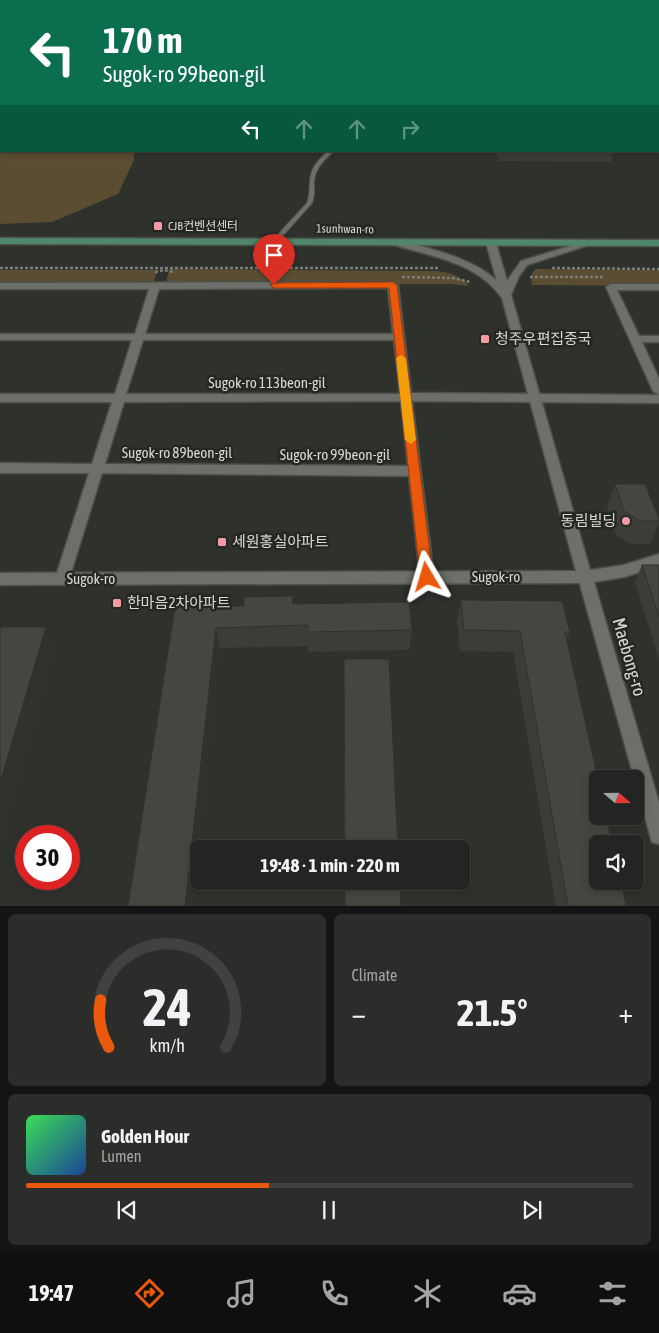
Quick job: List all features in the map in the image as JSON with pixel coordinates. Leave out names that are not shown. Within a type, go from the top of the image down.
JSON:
[{"type":"main road","name":"1sunhwan-ro","points":[[0,241],[659,243]]},
{"type":"street","points":[[394,242],[466,264],[484,274],[505,296]]},
{"type":"street","points":[[491,243],[585,577]]},
{"type":"street","points":[[505,296],[514,275],[524,263],[590,243]]},
{"type":"street","name":"Sugok-ro 99beon-gil","points":[[155,286],[393,285],[427,577]]},
{"type":"street","points":[[0,286],[155,286]]},
{"type":"street","name":"Sugok-ro 89beon-gil","points":[[62,579],[155,286]]},
{"type":"street","points":[[659,287],[611,287],[659,391]]},
{"type":"street","points":[[0,337],[399,337]]},
{"type":"street","points":[[635,338],[659,339]]},
{"type":"street","name":"Sugok-ro 113beon-gil","points":[[0,398],[534,397],[659,399]]},
{"type":"street","name":"Sugok-ro 89beon-gil","points":[[0,468],[256,470]]},
{"type":"street","name":"Sugok-ro 99beon-gil","points":[[256,470],[414,472]]},
{"type":"street","name":"Sugok-ro","points":[[0,579],[585,577],[624,571],[659,560]]},
{"type":"street","name":"Maebong-ro","points":[[585,577],[659,835]]},
{"type":"lane","points":[[275,241],[310,202],[313,193],[312,184],[315,168],[331,152]]},
{"type":"path","points":[[0,268],[445,268]]},
{"type":"path","points":[[547,268],[659,269]]},
{"type":"path","points":[[523,277],[610,278]]},
{"type":"path","points":[[453,278],[478,284]]},
{"type":"shaded area","points":[[0,152],[134,152],[134,160],[118,194],[52,222],[0,224]]},
{"type":"shaded area","points":[[169,269],[435,271],[454,275],[462,279],[469,286],[450,284],[166,284]]},
{"type":"shaded area","points":[[536,269],[659,270],[659,286],[532,285],[531,276]]},
{"type":"shaded area","points":[[0,270],[158,270],[153,283],[0,283]]},
{"type":"building","points":[[615,484],[645,484],[659,521],[640,521],[624,511]]},
{"type":"building","points":[[642,565],[659,565],[659,617]]},
{"type":"building","points":[[293,596],[292,604],[409,602],[412,630],[308,632],[308,625],[216,628],[192,840],[190,840],[190,861],[185,906],[128,906],[175,607],[244,606],[244,597]]},
{"type":"building","points":[[461,600],[562,601],[570,632],[565,632],[596,770],[589,770],[589,825],[608,825],[610,835],[589,835],[589,890],[623,890],[626,906],[568,906],[520,631],[464,630]]},
{"type":"building","points":[[0,627],[46,627],[0,783]]},
{"type":"building","points":[[344,659],[389,659],[398,840],[345,840]]},
{"type":"building","points":[[345,890],[400,890],[401,906],[345,906]]},
{"type":"slow traffic","points":[[401,358],[411,440]]},
{"type":"place","name":"CJB컨벤션센터","points":[[158,226]]},
{"type":"place","name":"청주우편집중국","points":[[485,339]]},
{"type":"place","name":"동림빌딩","points":[[626,521]]},
{"type":"place","name":"세원홍실아파트","points":[[222,542]]},
{"type":"place","name":"한마음2차아파트","points":[[117,603]]},
{"type":"route","points":[[274,285],[393,285],[427,577]]}]
